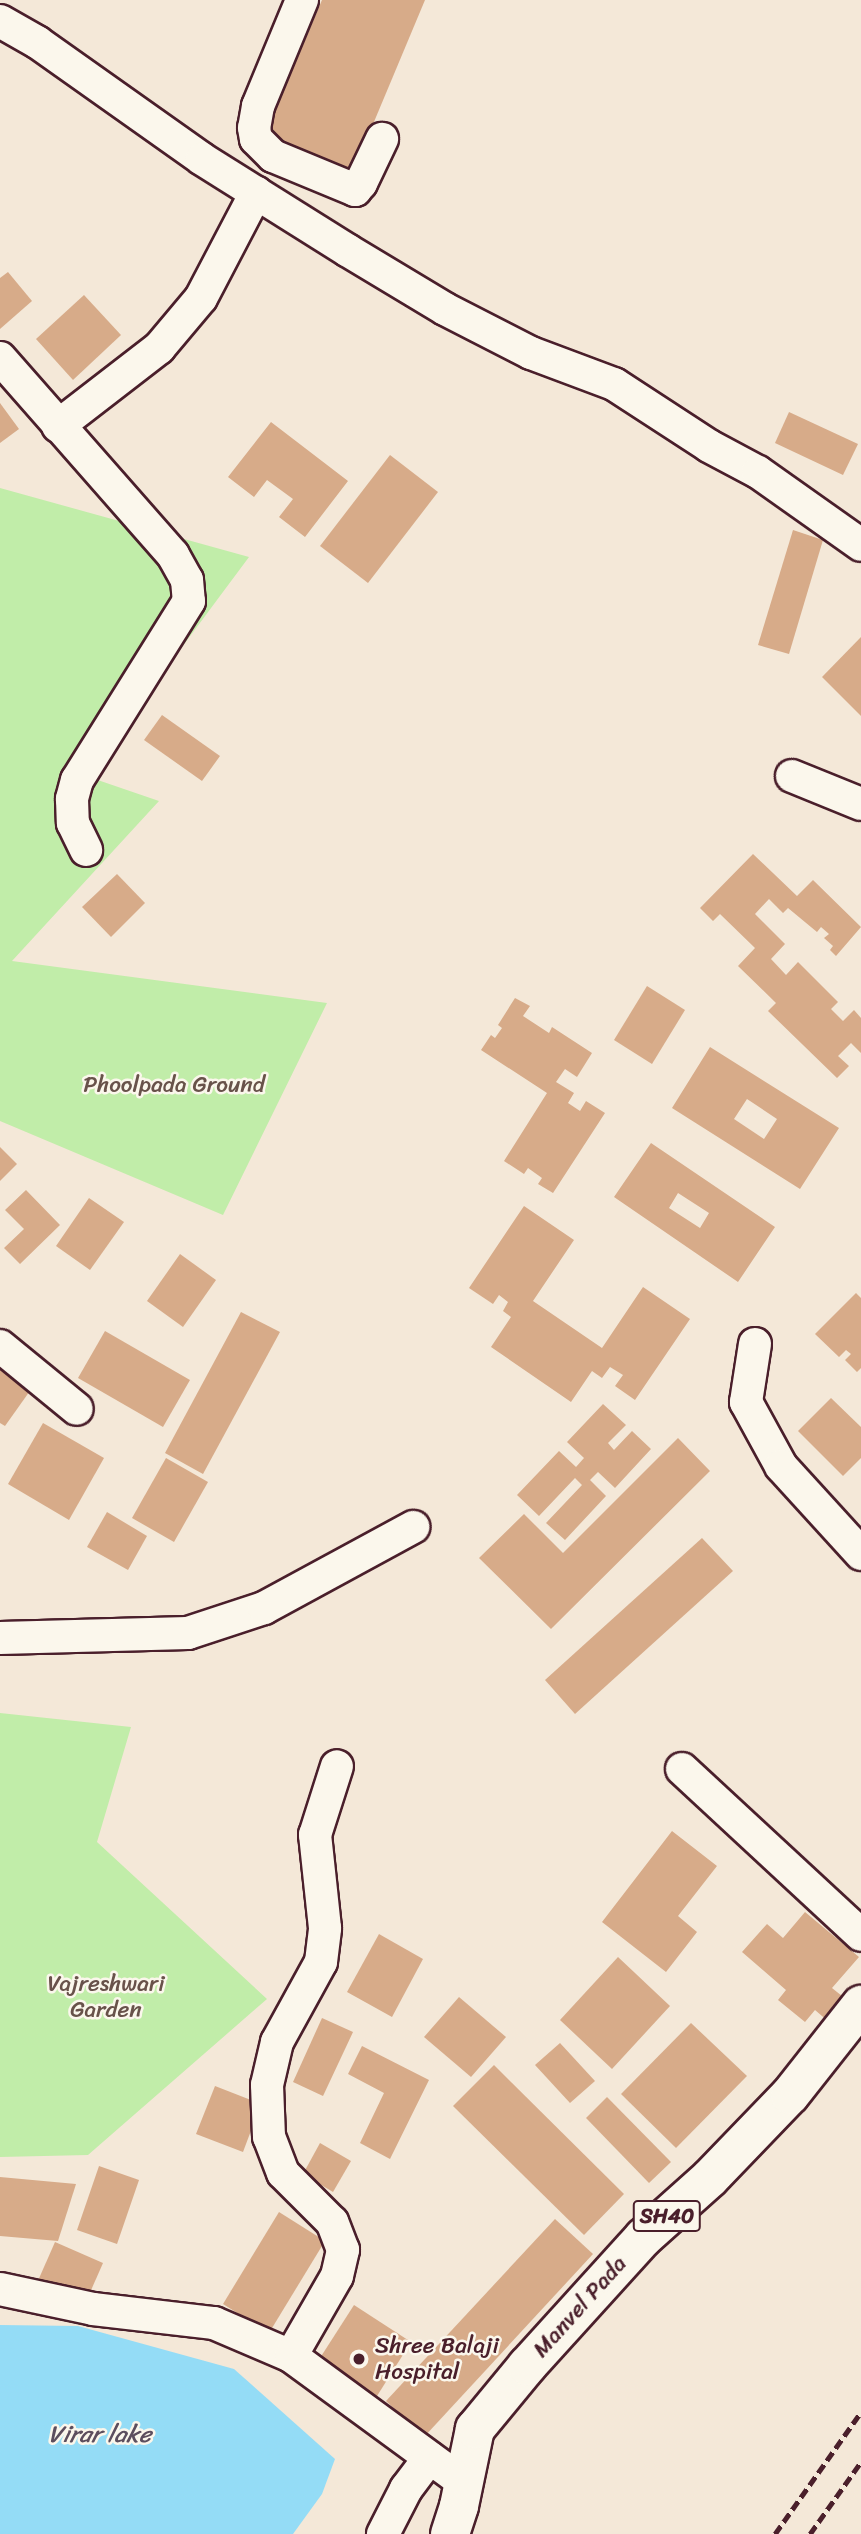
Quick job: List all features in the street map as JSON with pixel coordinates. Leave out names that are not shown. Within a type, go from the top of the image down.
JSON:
[{"type":"main road","name":"Manvel Pada","points":[[463,2482],[475,2429],[527,2366],[643,2238],[710,2178],[790,2095],[861,2005]]},
{"type":"main road","points":[[450,2534],[463,2482]]},
{"type":"street","points":[[302,0],[258,106],[254,128],[265,173],[444,309],[531,353],[614,384],[709,446],[758,472],[861,545]]},
{"type":"street","points":[[0,21],[47,49],[202,159],[355,190],[382,139]]},
{"type":"street","points":[[58,426],[159,348],[201,298],[265,173]]},
{"type":"street","points":[[0,358],[173,555],[187,580],[189,601],[77,780],[72,799],[74,823],[86,850]]},
{"type":"street","points":[[792,776],[861,804]]},
{"type":"street","points":[[755,1344],[746,1402],[781,1466],[861,1554]]},
{"type":"street","points":[[0,1346],[77,1409]]},
{"type":"street","points":[[0,1637],[188,1633],[264,1608],[413,1527]]},
{"type":"street","points":[[291,2356],[337,2276],[342,2250],[332,2222],[282,2172],[270,2137],[267,2085],[277,2042],[321,1962],[325,1928],[315,1835],[337,1766]]},
{"type":"street","points":[[682,1769],[861,1935]]},
{"type":"street","points":[[0,2289],[93,2309],[214,2323],[291,2356],[463,2482]]},
{"type":"street","points":[[383,2534],[406,2489],[429,2458]]},
{"type":"green space","name":"Phoolpada Ground","points":[[0,488],[249,557],[86,776],[159,801],[12,961],[327,1003],[223,1215],[0,1121]]},
{"type":"green space","name":"Vajreshwari Garden","points":[[0,1713],[131,1727],[97,1842],[267,1999],[88,2155],[0,2157]]},
{"type":"water","name":"Virar lake","points":[[0,2325],[78,2326],[234,2369],[335,2459],[322,2494],[293,2534],[0,2534]]},
{"type":"building","points":[[322,0],[425,0],[353,172],[265,134]]},
{"type":"building","points":[[8,272],[32,301],[0,329],[0,278]]},
{"type":"building","points":[[84,295],[121,335],[73,380],[36,339]]},
{"type":"building","points":[[0,403],[19,429],[0,443]]},
{"type":"building","points":[[789,412],[858,444],[843,475],[775,443]]},
{"type":"building","points":[[271,422],[348,481],[305,537],[279,517],[293,499],[267,480],[254,497],[228,477]]},
{"type":"building","points":[[390,455],[438,492],[368,583],[320,546]]},
{"type":"building","points":[[793,530],[823,540],[789,654],[758,645]]},
{"type":"building","points":[[861,637],[861,716],[822,677]]},
{"type":"building","points":[[162,715],[220,756],[202,781],[144,740]]},
{"type":"building","points":[[753,854],[797,896],[813,880],[861,927],[836,956],[830,950],[833,946],[824,938],[829,934],[821,927],[817,932],[788,908],[783,913],[769,899],[755,914],[785,944],[771,959],[786,975],[798,962],[838,1002],[831,1009],[843,1021],[854,1010],[861,1018],[861,1053],[851,1043],[838,1056],[849,1066],[837,1078],[768,1011],[776,1003],[738,966],[755,948],[720,914],[713,921],[700,908]]},
{"type":"building","points":[[117,874],[145,903],[111,937],[82,907]]},
{"type":"building","points":[[647,986],[685,1010],[652,1064],[614,1040]]},
{"type":"building","points":[[515,998],[530,1006],[523,1016],[549,1033],[552,1027],[592,1053],[577,1077],[565,1069],[556,1082],[574,1093],[568,1103],[580,1111],[586,1101],[605,1113],[553,1193],[538,1184],[542,1178],[528,1168],[524,1174],[504,1161],[547,1093],[481,1050],[491,1035],[495,1038],[502,1028],[498,1025]]},
{"type":"building","points":[[710,1047],[839,1128],[800,1189],[672,1108]],"holes":[[[747,1099],[777,1119],[764,1139],[734,1119]]]},
{"type":"building","points":[[651,1143],[775,1227],[738,1282],[614,1197]],"holes":[[[678,1193],[709,1213],[700,1228],[669,1208]]]},
{"type":"building","points":[[0,1147],[17,1164],[0,1181]]},
{"type":"building","points":[[26,1190],[60,1225],[20,1264],[4,1248],[24,1229],[5,1210]]},
{"type":"building","points":[[89,1198],[124,1222],[90,1270],[56,1246]]},
{"type":"building","points":[[524,1206],[574,1240],[533,1301],[602,1348],[643,1287],[690,1319],[635,1400],[615,1386],[623,1375],[610,1367],[602,1378],[592,1371],[571,1402],[491,1347],[511,1317],[503,1311],[508,1302],[499,1295],[493,1304],[469,1288]]},
{"type":"building","points":[[180,1254],[216,1280],[183,1327],[147,1301]]},
{"type":"building","points":[[856,1293],[861,1298],[861,1368],[857,1372],[845,1360],[851,1354],[846,1350],[839,1357],[815,1334]]},
{"type":"building","points":[[241,1312],[280,1332],[203,1474],[165,1453]]},
{"type":"building","points":[[105,1331],[190,1380],[163,1427],[78,1378]]},
{"type":"building","points":[[0,1366],[32,1388],[5,1426],[0,1423]]},
{"type":"building","points":[[831,1398],[861,1427],[861,1458],[843,1476],[798,1431]]},
{"type":"building","points":[[603,1404],[626,1425],[608,1443],[614,1450],[632,1431],[651,1449],[615,1488],[598,1472],[590,1480],[606,1496],[565,1540],[546,1523],[582,1485],[575,1478],[539,1516],[517,1495],[559,1451],[576,1467],[584,1458],[567,1442]]},
{"type":"building","points":[[43,1423],[104,1458],[69,1520],[8,1484]]},
{"type":"building","points":[[678,1438],[710,1471],[551,1629],[479,1558],[524,1514],[563,1553]]},
{"type":"building","points":[[166,1458],[208,1482],[174,1542],[132,1518]]},
{"type":"building","points":[[107,1512],[147,1536],[128,1570],[87,1547]]},
{"type":"building","points":[[702,1538],[733,1571],[575,1714],[545,1680]]},
{"type":"building","points":[[672,1831],[717,1866],[678,1916],[697,1932],[666,1972],[602,1922]]},
{"type":"building","points":[[805,1912],[859,1957],[832,1988],[847,2000],[829,2022],[815,2010],[805,2022],[778,2000],[786,1990],[742,1952],[767,1924],[783,1938]]},
{"type":"building","points":[[379,1934],[423,1959],[392,2017],[347,1992]]},
{"type":"building","points":[[618,1957],[670,2006],[612,2069],[560,2020]]},
{"type":"building","points":[[459,1997],[506,2037],[471,2077],[424,2037]]},
{"type":"building","points":[[322,2018],[353,2032],[323,2096],[293,2082]]},
{"type":"building","points":[[691,2023],[747,2076],[676,2148],[621,2094]]},
{"type":"building","points":[[560,2043],[595,2081],[570,2103],[535,2065]]},
{"type":"building","points":[[362,2046],[429,2080],[390,2159],[360,2143],[384,2093],[348,2074]]},
{"type":"building","points":[[494,2065],[624,2194],[584,2235],[453,2106]]},
{"type":"building","points":[[215,2086],[261,2104],[243,2152],[196,2134]]},
{"type":"building","points":[[607,2097],[671,2162],[649,2183],[586,2118]]},
{"type":"building","points":[[320,2143],[351,2161],[333,2192],[303,2174]]},
{"type":"building","points":[[99,2166],[139,2180],[117,2244],[77,2230]]},
{"type":"building","points":[[0,2177],[76,2184],[58,2241],[0,2236]]},
{"type":"building","points":[[279,2212],[325,2241],[269,2333],[223,2304]]},
{"type":"building","points":[[555,2219],[593,2254],[424,2437],[386,2401]]},
{"type":"building","points":[[55,2242],[103,2263],[85,2304],[37,2283]]},
{"type":"building","points":[[354,2305],[411,2342],[377,2396],[320,2358]]},
{"type":"railway","points":[[775,2534],[861,2412]]},
{"type":"railway","points":[[810,2534],[861,2462]]},
{"type":"place","name":"Shree Balaji Hospital","points":[[359,2359]]}]
